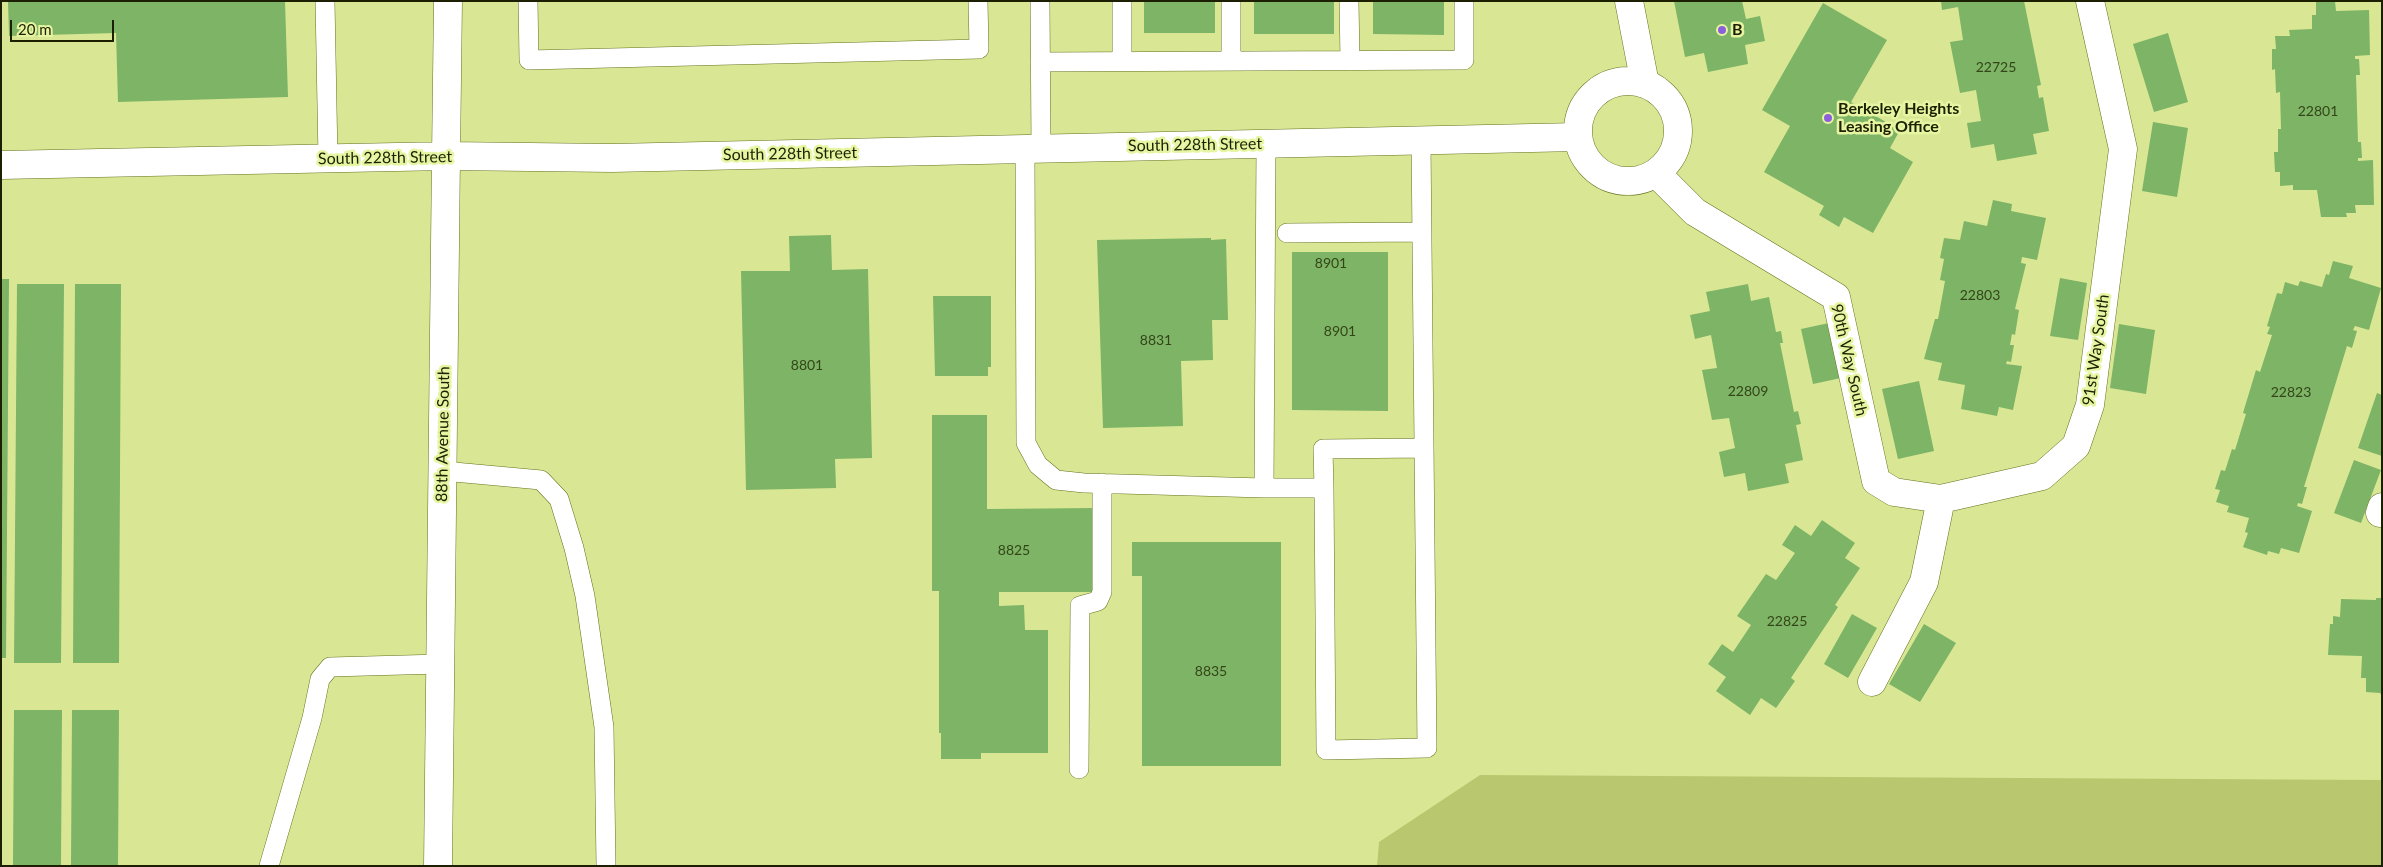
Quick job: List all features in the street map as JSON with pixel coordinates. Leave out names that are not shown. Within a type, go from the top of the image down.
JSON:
[{"type":"street","name":"88th Avenue South","points":[[438,866],[448,1]]},
{"type":"street","points":[[1629,1],[1645,84]]},
{"type":"street","name":"91st Way South","points":[[1941,499],[2042,476],[2076,446],[2090,405],[2123,150],[2090,1]]},
{"type":"street","points":[[1628,82],[1645,84],[1659,92],[1670,104],[1676,118],[1678,133],[1675,149],[1667,163],[1656,173],[1640,180],[1623,181],[1607,176],[1593,167],[1583,154],[1578,137],[1579,120],[1586,105],[1597,92],[1612,84],[1628,82]]},
{"type":"street","name":"South 228th Street","points":[[1,165],[446,156],[612,158],[1578,137]]},
{"type":"street","name":"90th Way South","points":[[1656,173],[1695,212],[1836,297],[1876,482],[1894,492],[1941,499]]},
{"type":"street","points":[[1872,682],[1924,582],[1941,499]]},
{"type":"lane","points":[[325,1],[328,159]]},
{"type":"lane","points":[[528,1],[529,60],[979,49],[978,1]]},
{"type":"lane","points":[[1040,1],[1040,62],[1033,149],[1026,443],[1038,465],[1056,480],[1264,488],[1324,488]]},
{"type":"lane","points":[[1122,1],[1122,62]]},
{"type":"lane","points":[[1231,1],[1231,62]]},
{"type":"lane","points":[[1350,1],[1350,61]]},
{"type":"lane","points":[[1040,62],[1464,60],[1464,1]]},
{"type":"lane","points":[[1421,141],[1427,748],[1326,750],[1323,449],[1424,448]]},
{"type":"lane","points":[[1264,488],[1266,144]]},
{"type":"lane","points":[[1287,234],[1422,232]]},
{"type":"lane","points":[[443,470],[541,480],[559,499],[574,548],[585,596],[604,727],[606,866]]},
{"type":"lane","points":[[1079,769],[1080,606],[1098,601],[1102,592],[1102,483]]},
{"type":"lane","points":[[269,866],[312,718],[320,679],[330,667],[441,664]]},
{"type":"green space","points":[[1480,775],[2382,780],[2382,866],[1377,866],[1379,842]]},
{"type":"building","points":[[8,1],[285,1],[288,97],[118,102],[116,33],[9,36]]},
{"type":"building","points":[[1144,1],[1215,1],[1215,33],[1144,33]]},
{"type":"building","points":[[1254,1],[1334,1],[1334,34],[1254,34]]},
{"type":"building","points":[[1373,1],[1444,1],[1444,35],[1373,34]]},
{"type":"building","name":"B","points":[[1674,1],[1742,1],[1746,19],[1760,16],[1765,41],[1745,45],[1748,64],[1708,72],[1704,53],[1685,57]]},
{"type":"building","points":[[1941,1],[2024,1],[2041,85],[2037,86],[2039,98],[2043,97],[2049,131],[2033,134],[2037,154],[1997,161],[1994,144],[1971,148],[1967,123],[1981,121],[1976,90],[1960,93],[1950,42],[1963,40],[1958,7],[1942,10]]},
{"type":"building","points":[[2316,1],[2335,1],[2336,11],[2369,10],[2370,55],[2355,56],[2355,59],[2359,59],[2360,75],[2356,75],[2358,142],[2361,142],[2362,158],[2358,158],[2358,161],[2373,160],[2374,205],[2355,205],[2356,213],[2346,213],[2347,217],[2321,217],[2317,190],[2293,190],[2293,185],[2280,186],[2280,172],[2275,172],[2274,152],[2278,152],[2278,129],[2281,129],[2280,92],[2276,93],[2275,69],[2272,70],[2272,49],[2276,49],[2275,36],[2290,36],[2289,30],[2312,29],[2312,15],[2316,15]]},
{"type":"building","name":"Berkeley Heights Leasing Office","points":[[1823,3],[1887,40],[1851,102],[1900,130],[1890,148],[1913,162],[1873,233],[1844,217],[1839,227],[1819,215],[1824,206],[1764,172],[1790,126],[1762,110]]},
{"type":"building","points":[[2168,33],[2188,102],[2154,112],[2133,44]]},
{"type":"building","points":[[2153,122],[2188,128],[2177,197],[2142,191]]},
{"type":"building","points":[[1993,200],[2012,204],[2011,211],[2046,218],[2037,260],[2022,257],[2021,263],[2026,264],[2015,309],[2019,310],[2015,335],[2012,334],[2010,345],[2014,345],[2011,362],[2007,361],[2006,364],[2022,366],[2013,410],[1999,407],[1997,416],[1961,409],[1965,385],[1938,380],[1942,363],[1924,359],[1935,319],[1938,319],[1945,281],[1940,280],[1944,259],[1940,258],[1944,238],[1960,240],[1964,221],[1987,226]]},
{"type":"building","points":[[831,235],[832,270],[868,269],[872,458],[835,459],[836,488],[746,490],[741,271],[790,271],[789,236]]},
{"type":"building","points":[[1211,238],[1211,240],[1226,239],[1228,320],[1212,320],[1213,360],[1181,361],[1183,426],[1103,428],[1097,240]]},
{"type":"building","points":[[1292,252],[1388,252],[1388,411],[1292,410]]},
{"type":"building","points":[[2333,261],[2353,266],[2349,278],[2381,288],[2369,330],[2355,326],[2353,330],[2357,331],[2352,348],[2347,346],[2304,487],[2307,487],[2302,504],[2298,503],[2297,506],[2312,511],[2299,553],[2281,548],[2279,554],[2268,551],[2267,555],[2243,547],[2248,533],[2245,532],[2249,518],[2227,512],[2229,506],[2216,502],[2220,490],[2215,489],[2221,470],[2225,471],[2232,449],[2235,450],[2246,414],[2243,413],[2256,370],[2260,372],[2272,335],[2267,334],[2270,327],[2267,326],[2277,293],[2282,294],[2285,282],[2298,286],[2300,281],[2322,287],[2326,274],[2329,275]]},
{"type":"building","points":[[2060,278],[2087,283],[2078,340],[2050,336]]},
{"type":"building","points":[[1,279],[9,279],[6,658],[1,658]]},
{"type":"building","points":[[17,284],[64,284],[61,663],[14,663]]},
{"type":"building","points":[[75,284],[121,284],[119,663],[73,663]]},
{"type":"building","points":[[1748,284],[1751,301],[1769,297],[1776,332],[1781,331],[1783,343],[1780,343],[1794,412],[1798,411],[1801,424],[1796,425],[1803,460],[1785,464],[1789,483],[1748,491],[1745,473],[1724,477],[1719,452],[1735,448],[1729,418],[1712,420],[1702,370],[1717,368],[1711,335],[1695,339],[1690,315],[1710,311],[1706,292]]},
{"type":"building","points":[[933,296],[991,296],[991,367],[988,367],[988,376],[935,376]]},
{"type":"building","points":[[1829,323],[1841,378],[1813,384],[1801,329]]},
{"type":"building","points":[[2119,324],[2155,330],[2146,394],[2110,388]]},
{"type":"building","points":[[1919,381],[1934,451],[1898,459],[1882,389]]},
{"type":"building","points":[[2377,393],[2382,395],[2382,456],[2358,448]]},
{"type":"building","points":[[932,415],[987,415],[987,509],[1096,508],[1096,592],[999,592],[999,606],[1024,605],[1025,630],[1048,630],[1048,753],[981,753],[981,759],[941,759],[941,733],[939,733],[939,591],[932,591]]},
{"type":"building","points":[[2354,460],[2381,470],[2361,523],[2334,513]]},
{"type":"building","points":[[1822,520],[1855,543],[1845,558],[1860,568],[1835,605],[1838,607],[1791,678],[1795,681],[1776,708],[1761,698],[1750,715],[1716,691],[1726,677],[1708,664],[1722,644],[1733,652],[1751,625],[1737,616],[1766,574],[1776,580],[1795,553],[1782,545],[1795,525],[1811,536]]},
{"type":"building","points":[[1132,542],[1281,542],[1281,766],[1142,766],[1142,576],[1132,576]]},
{"type":"building","points":[[2376,598],[2382,598],[2382,696],[2380,693],[2366,692],[2366,678],[2361,678],[2362,656],[2328,655],[2330,624],[2333,624],[2333,616],[2340,617],[2341,599],[2376,600]]},
{"type":"building","points":[[1852,614],[1877,628],[1848,678],[1824,664]]},
{"type":"building","points":[[1924,624],[1956,643],[1920,702],[1889,684]]},
{"type":"building","points":[[14,710],[62,710],[61,866],[13,866]]},
{"type":"building","points":[[72,710],[119,710],[118,866],[71,866]]},
{"type":"place","name":"B","points":[[1722,30]]},
{"type":"place","name":"Berkeley Heights Leasing Office","points":[[1828,118]]}]
